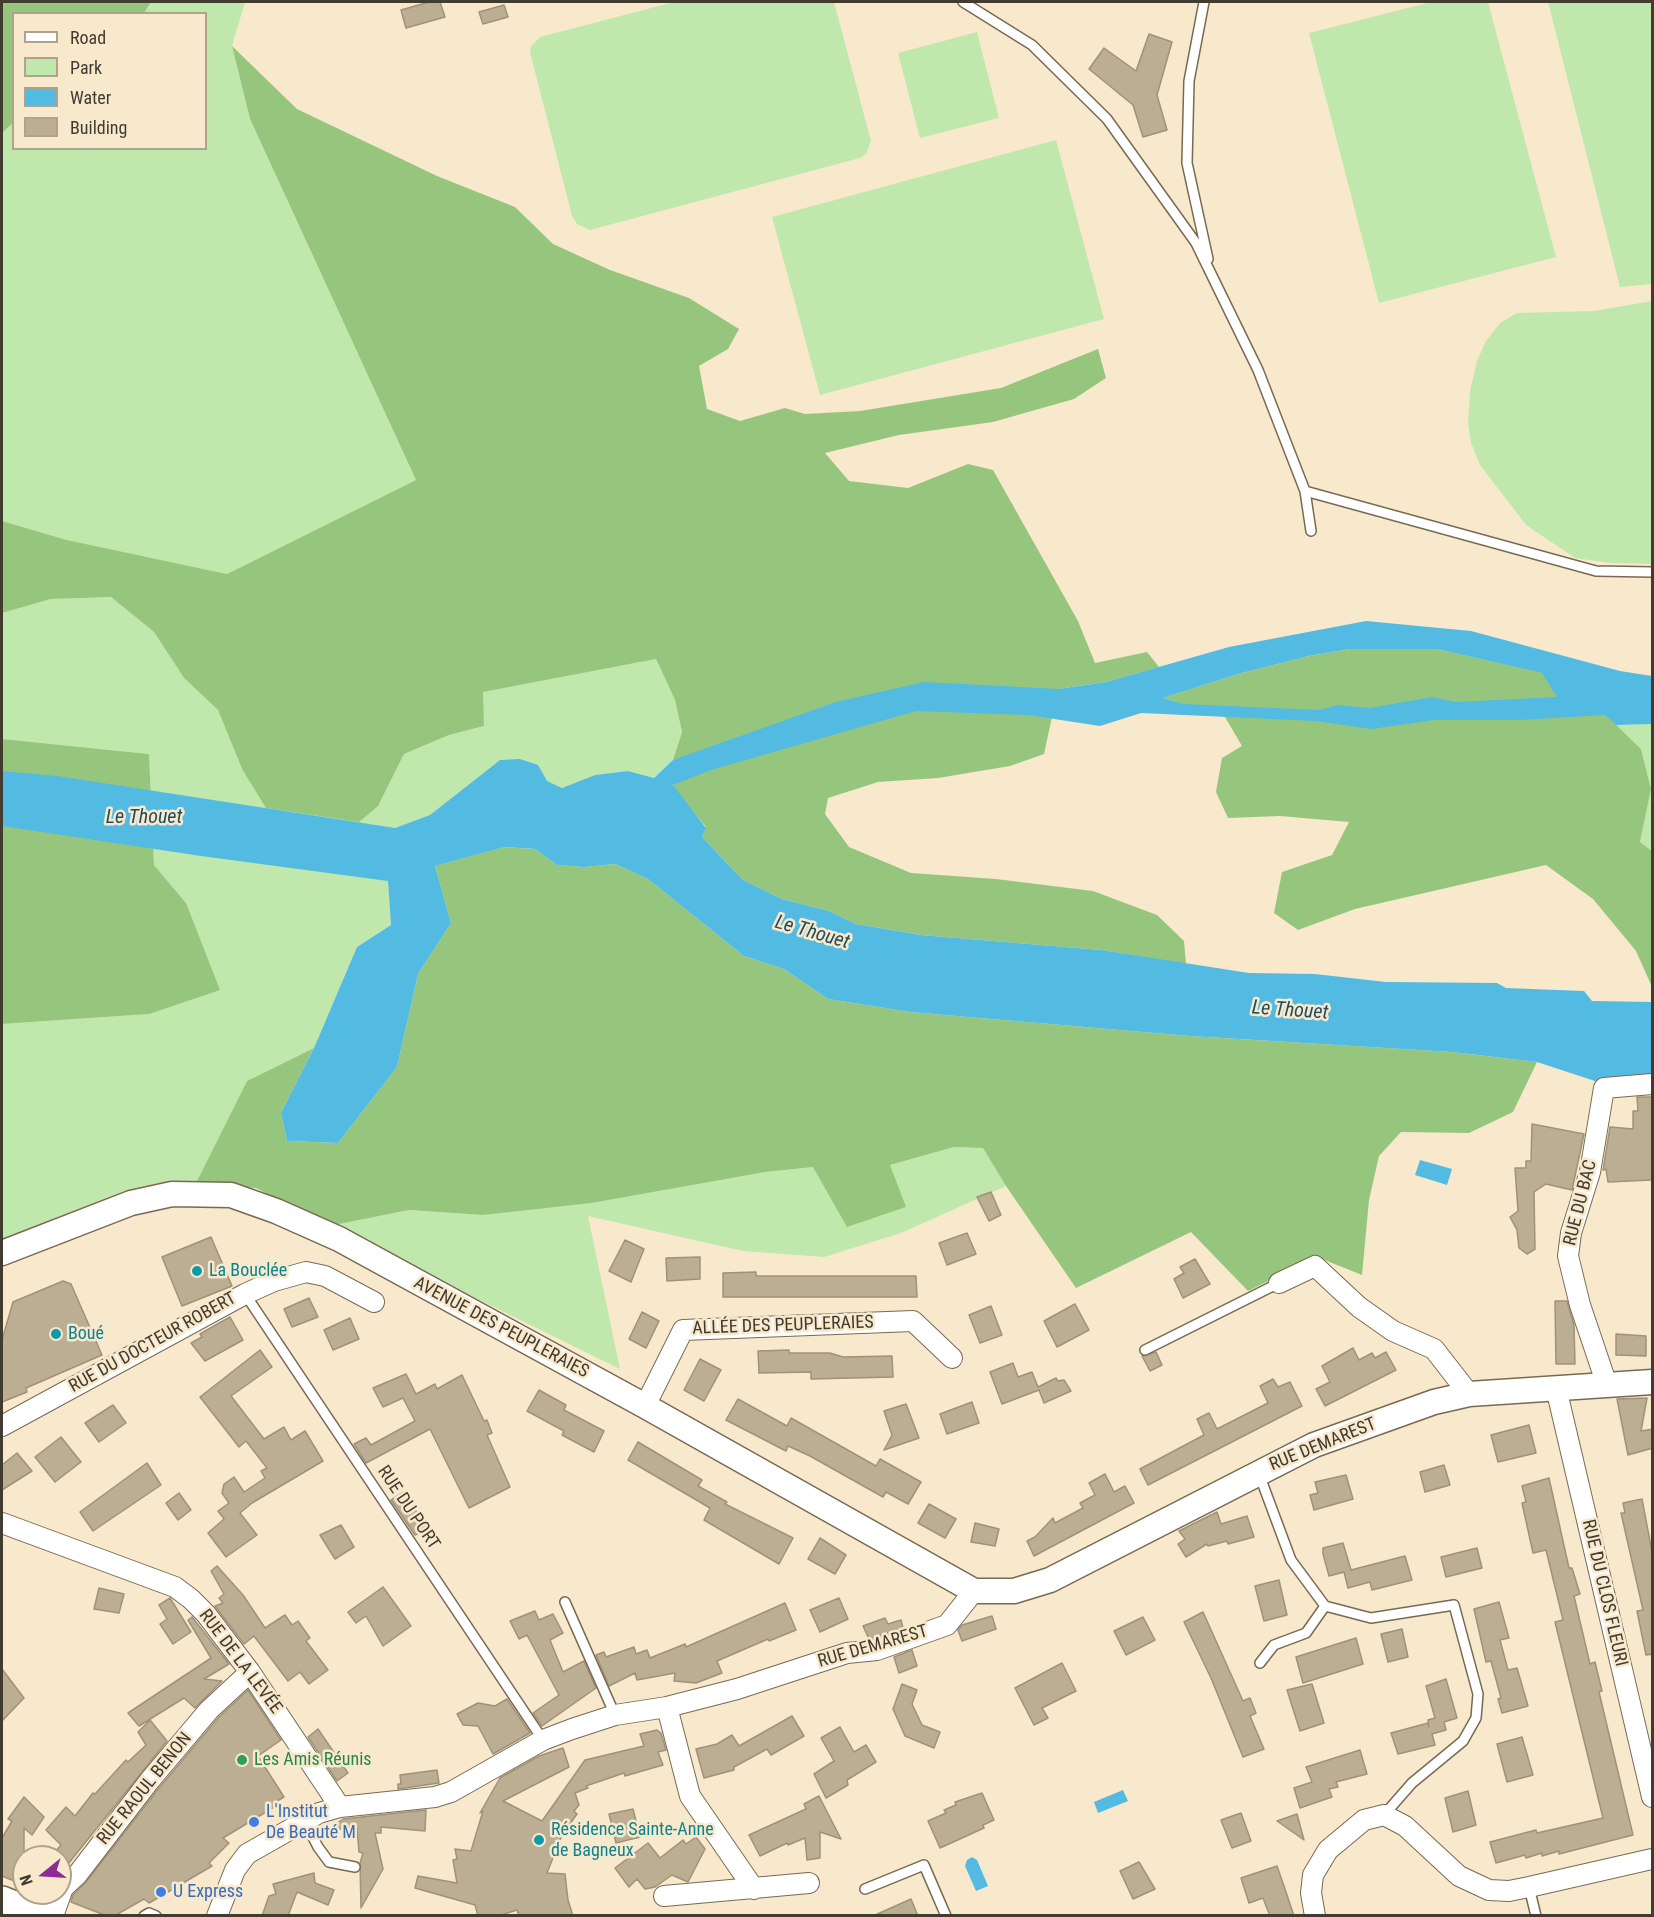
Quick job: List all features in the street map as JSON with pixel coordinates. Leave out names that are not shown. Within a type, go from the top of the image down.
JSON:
[{"type":"street","name":"RUE DU BAC","points":[[1607,1385],[1580,1305],[1568,1256],[1571,1233],[1592,1161],[1604,1088],[1653,1084]]},
{"type":"street","name":"AVENUE DES PEUPLERAIES","points":[[2,1253],[131,1203],[172,1194],[231,1196],[276,1211],[339,1239],[645,1406],[974,1591]]},
{"type":"street","points":[[1279,1283],[1315,1266],[1359,1307],[1393,1331],[1434,1349],[1469,1394]]},
{"type":"street","name":"RUE DU DOCTEUR ROBERT","points":[[2,1426],[245,1294],[274,1281],[306,1272],[325,1276],[374,1302]]},
{"type":"street","name":"ALLÉE DES PEUPLERAIES","points":[[645,1406],[683,1330],[913,1321],[952,1358]]},
{"type":"street","name":"RUE DEMAREST","points":[[217,1916],[235,1870],[247,1854],[304,1820],[340,1807],[443,1795],[543,1740],[615,1715],[668,1707],[737,1689],[847,1653],[877,1650],[947,1625],[974,1591],[1014,1591],[1050,1580],[1314,1444],[1434,1402],[1469,1394],[1653,1382]]},
{"type":"street","name":"RUE DU CLOS FLEURI","points":[[1556,1388],[1653,1797]]},
{"type":"street","name":"RUE DE LA LEVÉE","points":[[2,1523],[175,1587],[207,1614],[250,1672],[340,1807]]},
{"type":"street","name":"RUE RAOUL BENON","points":[[53,1916],[63,1888],[77,1875],[150,1780],[208,1710],[250,1672]]},
{"type":"street","points":[[668,1707],[690,1796],[754,1889]]},
{"type":"street","points":[[1315,1916],[1311,1893],[1313,1875],[1328,1850],[1364,1820],[1384,1815],[1405,1826],[1459,1876],[1473,1884],[1499,1891],[1529,1887],[1653,1859]]},
{"type":"street","points":[[664,1896],[810,1883]]},
{"type":"lane","points":[[963,2],[1032,45],[1107,119],[1196,243],[1258,370],[1305,491],[1311,531]]},
{"type":"lane","points":[[1204,2],[1188,81],[1187,163],[1212,276]]},
{"type":"lane","points":[[1305,491],[1596,571],[1653,572]]},
{"type":"lane","points":[[1145,1350],[1279,1283]]},
{"type":"lane","name":"RUE DU PORT","points":[[245,1294],[543,1740]]},
{"type":"lane","points":[[1258,1471],[1291,1560],[1325,1606],[1371,1618],[1454,1605],[1478,1694],[1476,1718],[1463,1741],[1412,1783],[1384,1815]]},
{"type":"lane","points":[[565,1602],[615,1715]]},
{"type":"lane","points":[[1260,1662],[1274,1645],[1306,1633],[1325,1606]]},
{"type":"lane","points":[[304,1820],[323,1856],[329,1862],[355,1867]]},
{"type":"lane","points":[[865,1889],[924,1865],[946,1916]]},
{"type":"lane","points":[[1529,1887],[1536,1916]]},
{"type":"lane","points":[[144,1916],[149,1913],[156,1916]]},
{"type":"green space","points":[[2,2],[151,2],[145,12],[12,12],[12,124],[2,133]]},
{"type":"green space","points":[[151,2],[245,2],[232,46],[250,119],[416,480],[227,574],[67,540],[2,521],[2,133],[12,124],[12,150],[207,150],[207,12],[145,12]]},
{"type":"green space","points":[[674,2],[834,2],[871,141],[866,154],[860,158],[590,230],[577,224],[572,216],[530,52],[531,46],[540,37]]},
{"type":"green space","points":[[1431,2],[1488,2],[1556,257],[1379,303],[1309,33]]},
{"type":"green space","points":[[1548,2],[1652,2],[1652,284],[1620,287]]},
{"type":"green space","points":[[977,32],[999,118],[920,138],[898,53]]},
{"type":"green space","points":[[232,46],[297,109],[437,176],[515,207],[553,244],[610,270],[689,298],[739,329],[728,349],[699,366],[707,409],[740,421],[785,408],[805,414],[860,411],[1001,388],[1098,349],[1106,378],[1074,399],[993,422],[899,435],[825,453],[849,481],[908,488],[968,464],[993,470],[1078,621],[1095,663],[1147,652],[1159,667],[1106,682],[1058,689],[1044,754],[1010,766],[938,778],[878,782],[828,798],[825,814],[849,847],[911,873],[996,879],[1093,891],[1157,915],[1184,941],[1186,964],[1101,950],[921,935],[856,924],[829,911],[782,899],[743,880],[702,837],[706,827],[674,789],[673,760],[682,732],[675,700],[656,659],[483,692],[484,726],[449,735],[404,754],[378,806],[359,822],[266,808],[242,769],[218,710],[184,678],[154,632],[111,597],[51,599],[2,613],[2,521],[67,540],[227,574],[416,480],[250,119]]},
{"type":"green space","points":[[1056,140],[1104,319],[820,395],[772,217]]},
{"type":"green space","points":[[1652,301],[1652,564],[1610,563],[1575,558],[1526,525],[1480,465],[1471,443],[1468,423],[1470,391],[1477,361],[1486,341],[1500,323],[1517,313],[1593,311]]},
{"type":"green space","points":[[111,597],[154,632],[184,678],[218,710],[242,769],[378,806],[404,754],[449,735],[484,726],[482,692],[656,659],[675,700],[682,732],[673,760],[654,778],[628,771],[595,775],[562,788],[500,760],[430,815],[395,828],[388,880],[391,925],[357,947],[314,1048],[247,1081],[195,1185],[123,1192],[2,1242],[2,1024],[149,1014],[186,903],[154,865],[149,754],[2,739],[2,613],[51,599]]},
{"type":"green space","points":[[1350,649],[1437,649],[1543,673],[1558,697],[1606,715],[1641,749],[1651,789],[1640,842],[1652,851],[1652,987],[1636,951],[1593,899],[1546,865],[1355,909],[1298,930],[1274,913],[1282,872],[1332,855],[1349,822],[1280,816],[1228,818],[1216,792],[1222,758],[1242,746],[1225,717],[1163,698],[1238,674],[1309,656]]},
{"type":"green space","points":[[1652,724],[1652,851],[1640,842],[1651,789],[1641,749],[1616,725]]},
{"type":"green space","points":[[2,739],[149,754],[154,865],[186,903],[220,990],[149,1014],[2,1024]]},
{"type":"green space","points":[[503,847],[535,849],[557,865],[584,867],[615,864],[648,879],[744,956],[784,969],[828,999],[910,1012],[1190,1036],[1452,1052],[1537,1062],[1513,1112],[1469,1133],[1401,1132],[1379,1156],[1369,1200],[1362,1275],[1317,1257],[1248,1291],[1191,1232],[1076,1288],[1006,1186],[983,1148],[954,1147],[890,1165],[906,1207],[847,1227],[813,1167],[765,1172],[591,1203],[483,1215],[409,1210],[329,1226],[256,1188],[195,1185],[247,1081],[314,1048],[281,1113],[287,1141],[338,1143],[397,1067],[418,974],[451,923],[435,866]]},
{"type":"green space","points":[[954,1147],[984,1148],[1006,1186],[901,1233],[824,1257],[743,1251],[588,1216],[620,1369],[329,1226],[409,1210],[483,1215],[765,1172],[813,1167],[890,1165]]},
{"type":"water","name":"Le Thouet","points":[[1366,621],[1471,631],[1620,671],[1652,676],[1652,724],[1616,725],[1605,715],[1520,720],[1434,720],[1372,729],[1315,721],[1141,713],[1100,726],[1028,715],[916,711],[711,770],[673,785],[706,828],[702,837],[743,880],[782,899],[829,911],[856,924],[921,935],[1101,950],[1249,973],[1315,974],[1386,982],[1497,983],[1506,988],[1584,991],[1592,1001],[1652,1002],[1652,1077],[1598,1082],[1537,1062],[1452,1052],[1190,1036],[910,1012],[828,999],[784,969],[744,956],[648,879],[615,864],[584,867],[557,865],[535,849],[504,847],[435,866],[451,923],[418,974],[397,1067],[338,1143],[287,1141],[281,1113],[314,1048],[357,947],[391,925],[388,881],[2,826],[2,771],[57,776],[395,828],[430,815],[500,760],[520,759],[538,765],[547,781],[562,788],[595,775],[628,771],[654,778],[673,760],[836,702],[924,682],[1058,689],[1106,682],[1229,647]],"holes":[[[1350,649],[1437,649],[1542,673],[1557,697],[1456,702],[1432,697],[1370,708],[1338,705],[1319,710],[1184,704],[1163,698],[1238,674],[1309,656]]]},
{"type":"water","points":[[1420,1160],[1452,1169],[1447,1185],[1415,1175]]},
{"type":"water","points":[[1123,1790],[1128,1801],[1098,1813],[1094,1802]]},
{"type":"water","points":[[972,1857],[977,1860],[988,1886],[976,1891],[965,1866],[967,1860]]},
{"type":"building","points":[[429,2],[440,2],[445,17],[406,28],[401,10]]},
{"type":"building","points":[[504,5],[508,17],[483,24],[479,12]]},
{"type":"building","points":[[1149,34],[1172,42],[1157,95],[1167,130],[1143,137],[1133,105],[1089,69],[1104,48],[1136,71]]},
{"type":"building","points":[[1637,1097],[1653,1097],[1652,1180],[1608,1182],[1606,1169],[1603,1170],[1610,1127],[1633,1129],[1633,1111],[1638,1111]]},
{"type":"building","points":[[1532,1124],[1584,1134],[1572,1190],[1546,1184],[1534,1192],[1535,1249],[1527,1254],[1519,1248],[1517,1230],[1510,1217],[1518,1211],[1515,1168],[1526,1168],[1526,1161],[1531,1161]]},
{"type":"building","points":[[991,1192],[1001,1215],[989,1221],[977,1197]]},
{"type":"building","points":[[967,1233],[976,1254],[947,1265],[939,1243]]},
{"type":"building","name":"La Bouclée","points":[[211,1237],[232,1286],[182,1306],[162,1257]]},
{"type":"building","points":[[625,1240],[644,1249],[631,1282],[609,1271]]},
{"type":"building","points":[[700,1257],[700,1279],[667,1281],[666,1258]]},
{"type":"building","points":[[1195,1259],[1210,1284],[1183,1298],[1174,1279],[1184,1273],[1180,1267]]},
{"type":"building","points":[[756,1272],[756,1276],[916,1276],[917,1297],[723,1297],[723,1273]]},
{"type":"building","name":"Boué","points":[[63,1281],[71,1284],[102,1355],[26,1388],[27,1392],[2,1402],[2,1340],[13,1302]]},
{"type":"building","points":[[309,1298],[318,1317],[292,1327],[284,1309]]},
{"type":"building","points":[[1555,1301],[1567,1301],[1574,1325],[1575,1364],[1556,1364]]},
{"type":"building","points":[[1075,1304],[1089,1330],[1057,1347],[1044,1321]]},
{"type":"building","points":[[991,1306],[1002,1335],[980,1343],[969,1315]]},
{"type":"building","points":[[642,1312],[659,1321],[646,1348],[629,1339]]},
{"type":"building","points":[[230,1317],[243,1340],[205,1361],[191,1343],[202,1337],[200,1334]]},
{"type":"building","points":[[350,1318],[359,1339],[333,1350],[324,1330]]},
{"type":"building","points":[[1616,1334],[1646,1336],[1646,1356],[1616,1355]]},
{"type":"building","points":[[1353,1348],[1359,1360],[1372,1353],[1375,1358],[1386,1352],[1396,1370],[1325,1406],[1316,1389],[1330,1382],[1322,1366]]},
{"type":"building","points":[[260,1350],[272,1367],[231,1396],[264,1439],[284,1427],[291,1440],[305,1431],[323,1461],[252,1503],[240,1513],[257,1535],[226,1557],[208,1533],[224,1519],[218,1511],[229,1503],[222,1493],[224,1484],[234,1477],[244,1492],[265,1478],[261,1471],[267,1468],[246,1441],[239,1447],[200,1397]]},
{"type":"building","points":[[789,1350],[789,1353],[830,1353],[843,1357],[892,1356],[893,1377],[811,1379],[811,1372],[759,1373],[758,1351]]},
{"type":"building","points":[[1156,1352],[1162,1365],[1150,1371],[1142,1356]]},
{"type":"building","points":[[700,1359],[721,1370],[704,1401],[684,1390]]},
{"type":"building","points":[[1013,1363],[1018,1377],[1032,1372],[1038,1387],[1056,1378],[1058,1381],[1064,1380],[1071,1391],[1044,1403],[1039,1390],[1002,1404],[990,1372]]},
{"type":"building","points":[[406,1374],[416,1394],[435,1384],[437,1389],[462,1375],[484,1421],[487,1420],[492,1433],[487,1435],[510,1487],[469,1508],[430,1429],[366,1463],[354,1444],[366,1438],[371,1445],[415,1421],[403,1398],[383,1407],[373,1388]]},
{"type":"building","points":[[1273,1379],[1278,1387],[1290,1382],[1302,1406],[1148,1485],[1140,1469],[1204,1435],[1197,1419],[1209,1413],[1217,1429],[1268,1403],[1260,1386]]},
{"type":"building","points":[[539,1390],[566,1405],[564,1410],[604,1431],[594,1452],[562,1435],[564,1431],[527,1411]]},
{"type":"building","points":[[1647,1398],[1641,1431],[1653,1429],[1653,1448],[1628,1455],[1617,1399]]},
{"type":"building","points":[[738,1399],[787,1426],[791,1418],[876,1466],[880,1459],[921,1482],[908,1504],[886,1492],[883,1497],[810,1456],[788,1446],[786,1451],[726,1420]]},
{"type":"building","points":[[972,1402],[979,1423],[947,1434],[940,1414]]},
{"type":"building","points":[[906,1404],[919,1438],[884,1450],[892,1435],[884,1411]]},
{"type":"building","points":[[113,1405],[126,1423],[99,1442],[85,1423]]},
{"type":"building","points":[[1529,1425],[1536,1453],[1498,1462],[1491,1435]]},
{"type":"building","points":[[61,1437],[81,1462],[55,1482],[35,1457]]},
{"type":"building","points":[[638,1442],[702,1480],[698,1486],[727,1502],[725,1504],[793,1538],[779,1564],[704,1520],[710,1508],[628,1460]]},
{"type":"building","points":[[17,1453],[32,1471],[2,1490],[2,1465]]},
{"type":"building","points":[[147,1463],[161,1485],[93,1531],[80,1512]]},
{"type":"building","points":[[1444,1465],[1450,1485],[1425,1492],[1420,1472]]},
{"type":"building","points":[[1105,1474],[1114,1492],[1125,1486],[1134,1503],[1034,1556],[1027,1541],[1035,1537],[1053,1518],[1055,1523],[1083,1508],[1080,1503],[1095,1495],[1089,1483]]},
{"type":"building","points":[[1346,1475],[1353,1499],[1314,1510],[1310,1495],[1318,1493],[1315,1482]]},
{"type":"building","points":[[1549,1478],[1569,1568],[1572,1568],[1580,1594],[1574,1596],[1590,1664],[1595,1662],[1602,1691],[1599,1692],[1633,1835],[1559,1854],[1559,1851],[1542,1856],[1542,1853],[1526,1858],[1525,1855],[1496,1863],[1490,1842],[1536,1830],[1537,1833],[1603,1818],[1555,1622],[1563,1620],[1546,1550],[1533,1553],[1522,1503],[1526,1502],[1522,1486]]},
{"type":"building","points":[[403,1492],[428,1529],[415,1535],[391,1500]]},
{"type":"building","points":[[179,1493],[191,1510],[178,1520],[166,1503]]},
{"type":"building","points":[[1642,1499],[1653,1557],[1653,1654],[1646,1655],[1637,1611],[1643,1610],[1621,1513],[1625,1513],[1623,1503]]},
{"type":"building","points":[[929,1504],[956,1519],[945,1538],[918,1523]]},
{"type":"building","points":[[1217,1512],[1221,1524],[1247,1516],[1254,1537],[1228,1544],[1227,1541],[1208,1546],[1207,1544],[1186,1557],[1178,1544],[1185,1539],[1179,1531]]},
{"type":"building","points":[[975,1523],[999,1529],[995,1546],[971,1542]]},
{"type":"building","points":[[341,1525],[354,1547],[335,1559],[320,1535]]},
{"type":"building","points":[[820,1538],[846,1555],[835,1574],[808,1559]]},
{"type":"building","points":[[1343,1543],[1351,1570],[1405,1556],[1412,1580],[1372,1590],[1370,1582],[1348,1588],[1344,1572],[1329,1576],[1323,1554],[1323,1548]]},
{"type":"building","points":[[1477,1548],[1482,1568],[1446,1577],[1441,1557]]},
{"type":"building","points":[[217,1566],[243,1595],[265,1628],[285,1615],[292,1625],[298,1621],[310,1638],[306,1641],[328,1670],[309,1684],[300,1672],[288,1681],[254,1636],[244,1644],[215,1606],[223,1603],[219,1598],[224,1594],[211,1571]]},
{"type":"building","points":[[1279,1580],[1287,1615],[1264,1621],[1255,1586]]},
{"type":"building","points":[[383,1587],[411,1626],[383,1646],[366,1616],[356,1623],[348,1612]]},
{"type":"building","points":[[99,1588],[124,1594],[119,1613],[94,1609]]},
{"type":"building","points":[[170,1598],[191,1632],[173,1644],[160,1624],[167,1619],[159,1605]]},
{"type":"building","points":[[839,1598],[848,1619],[820,1632],[810,1610]]},
{"type":"building","points":[[1499,1602],[1509,1638],[1500,1640],[1508,1670],[1517,1668],[1528,1706],[1502,1713],[1498,1699],[1501,1698],[1491,1661],[1486,1662],[1474,1609]]},
{"type":"building","points":[[785,1603],[796,1630],[769,1641],[768,1639],[717,1661],[722,1673],[696,1683],[674,1681],[675,1673],[637,1680],[635,1673],[609,1686],[596,1655],[604,1652],[606,1657],[634,1647],[636,1654],[647,1650],[650,1658],[685,1644],[686,1647]]},
{"type":"building","points":[[535,1611],[539,1620],[553,1614],[563,1633],[550,1640],[563,1672],[584,1661],[596,1688],[542,1726],[533,1713],[559,1695],[527,1635],[519,1639],[510,1621]]},
{"type":"building","points":[[1203,1612],[1243,1701],[1250,1698],[1256,1713],[1250,1716],[1264,1749],[1243,1757],[1211,1678],[1184,1622]]},
{"type":"building","points":[[992,1616],[996,1629],[962,1641],[958,1630],[962,1625]]},
{"type":"building","points":[[192,1617],[229,1664],[204,1679],[222,1681],[195,1708],[184,1698],[139,1726],[128,1713],[211,1658],[188,1620]]},
{"type":"building","points":[[1143,1617],[1155,1640],[1126,1655],[1114,1631]]},
{"type":"building","points":[[885,1618],[888,1624],[901,1620],[903,1628],[869,1639],[863,1626]]},
{"type":"building","points":[[1402,1629],[1408,1657],[1388,1662],[1381,1634]]},
{"type":"building","points":[[1356,1638],[1363,1664],[1303,1683],[1296,1657]]},
{"type":"building","points":[[912,1650],[917,1666],[899,1673],[894,1657]]},
{"type":"building","points":[[1062,1663],[1076,1691],[1042,1708],[1048,1718],[1034,1725],[1015,1688]]},
{"type":"building","points":[[2,1669],[24,1698],[2,1721]]},
{"type":"building","points":[[1446,1679],[1457,1718],[1444,1722],[1446,1730],[1432,1734],[1435,1745],[1398,1754],[1391,1733],[1428,1723],[1429,1727],[1428,1720],[1435,1718],[1426,1686]]},
{"type":"building","points":[[902,1684],[917,1690],[912,1704],[922,1725],[940,1732],[934,1748],[905,1736],[893,1709]]},
{"type":"building","points":[[1312,1684],[1324,1723],[1300,1731],[1287,1690]]},
{"type":"building","points":[[248,1690],[281,1740],[258,1756],[284,1797],[277,1801],[279,1804],[223,1838],[229,1843],[209,1863],[212,1866],[149,1903],[144,1899],[114,1916],[107,1916],[72,1902],[73,1895],[86,1882],[159,1788],[218,1718]]},
{"type":"building","points":[[507,1699],[530,1733],[493,1754],[478,1726],[463,1725],[457,1714],[478,1703],[495,1706]]},
{"type":"building","points":[[792,1716],[804,1736],[771,1755],[767,1749],[734,1767],[734,1770],[704,1778],[696,1749],[717,1744],[732,1735],[739,1746]]},
{"type":"building","points":[[150,1720],[167,1741],[72,1859],[72,1845],[61,1845],[46,1830],[66,1807],[75,1816],[93,1793],[95,1794],[126,1760],[128,1762],[146,1745],[138,1732]]},
{"type":"building","points":[[840,1727],[854,1752],[866,1745],[876,1762],[847,1780],[848,1785],[826,1798],[814,1774],[834,1761],[821,1738]]},
{"type":"building","points":[[318,1729],[348,1773],[337,1781],[308,1737]]},
{"type":"building","name":"Résidence Sainte-Anne de Bagneux","points":[[657,1730],[661,1733],[666,1750],[658,1752],[663,1765],[625,1776],[624,1773],[586,1786],[588,1788],[575,1793],[579,1805],[574,1811],[577,1814],[562,1835],[547,1873],[565,1874],[568,1900],[573,1916],[519,1916],[517,1910],[498,1916],[478,1916],[475,1905],[415,1888],[418,1876],[457,1883],[453,1860],[457,1859],[455,1849],[471,1851],[483,1811],[480,1813],[500,1778],[539,1756],[563,1748],[569,1767],[503,1801],[542,1821],[585,1760],[644,1746],[640,1734]]},
{"type":"building","points":[[1522,1737],[1533,1775],[1507,1782],[1497,1744]]},
{"type":"building","points":[[1360,1750],[1367,1774],[1336,1782],[1338,1787],[1329,1789],[1332,1797],[1300,1808],[1294,1788],[1312,1782],[1306,1767]]},
{"type":"building","points":[[437,1770],[439,1783],[398,1789],[398,1784],[401,1784],[400,1775]]},
{"type":"building","points":[[1468,1791],[1476,1825],[1453,1832],[1445,1798]]},
{"type":"building","points":[[982,1793],[994,1820],[983,1825],[984,1828],[940,1848],[928,1821],[946,1813],[944,1810],[956,1805],[955,1802]]},
{"type":"building","points":[[819,1796],[841,1839],[820,1832],[820,1858],[807,1860],[805,1838],[788,1845],[787,1843],[760,1856],[749,1835],[806,1809],[804,1804]]},
{"type":"building","points":[[24,1797],[44,1817],[32,1835],[24,1828],[24,1845],[12,1845],[12,1880],[2,1876],[2,1838],[12,1821],[8,1819]]},
{"type":"building","points":[[633,1809],[640,1837],[616,1843],[609,1814]]},
{"type":"building","points":[[426,1810],[425,1831],[381,1827],[381,1833],[375,1833],[383,1869],[361,1908],[360,1863],[363,1853],[359,1852],[357,1829],[329,1829],[343,1819]]},
{"type":"building","points":[[1241,1813],[1251,1841],[1232,1848],[1221,1820]]},
{"type":"building","points":[[1297,1814],[1304,1840],[1277,1821]]},
{"type":"building","points":[[696,1837],[705,1849],[688,1882],[672,1875],[655,1887],[645,1889],[637,1879],[629,1887],[615,1868],[648,1843],[660,1858],[683,1840],[686,1844]]},
{"type":"building","points":[[1139,1862],[1155,1889],[1133,1899],[1120,1871]]},
{"type":"building","points":[[1277,1866],[1294,1916],[1270,1916],[1263,1898],[1249,1903],[1241,1878]]},
{"type":"building","points":[[314,1873],[315,1883],[334,1890],[328,1905],[297,1892],[288,1916],[262,1916],[269,1896],[276,1894],[273,1884]]},
{"type":"building","points":[[911,1899],[918,1916],[873,1916]]},
{"type":"place","name":"La Bouclée","points":[[197,1271]]},
{"type":"place","name":"Boué","points":[[56,1334]]},
{"type":"place","name":"Les Amis Réunis","points":[[242,1760]]},
{"type":"place","name":"L'Institut De Beauté M","points":[[254,1822]]},
{"type":"place","name":"Résidence Sainte-Anne de Bagneux","points":[[539,1840]]},
{"type":"place","name":"U Express","points":[[161,1892]]}]
